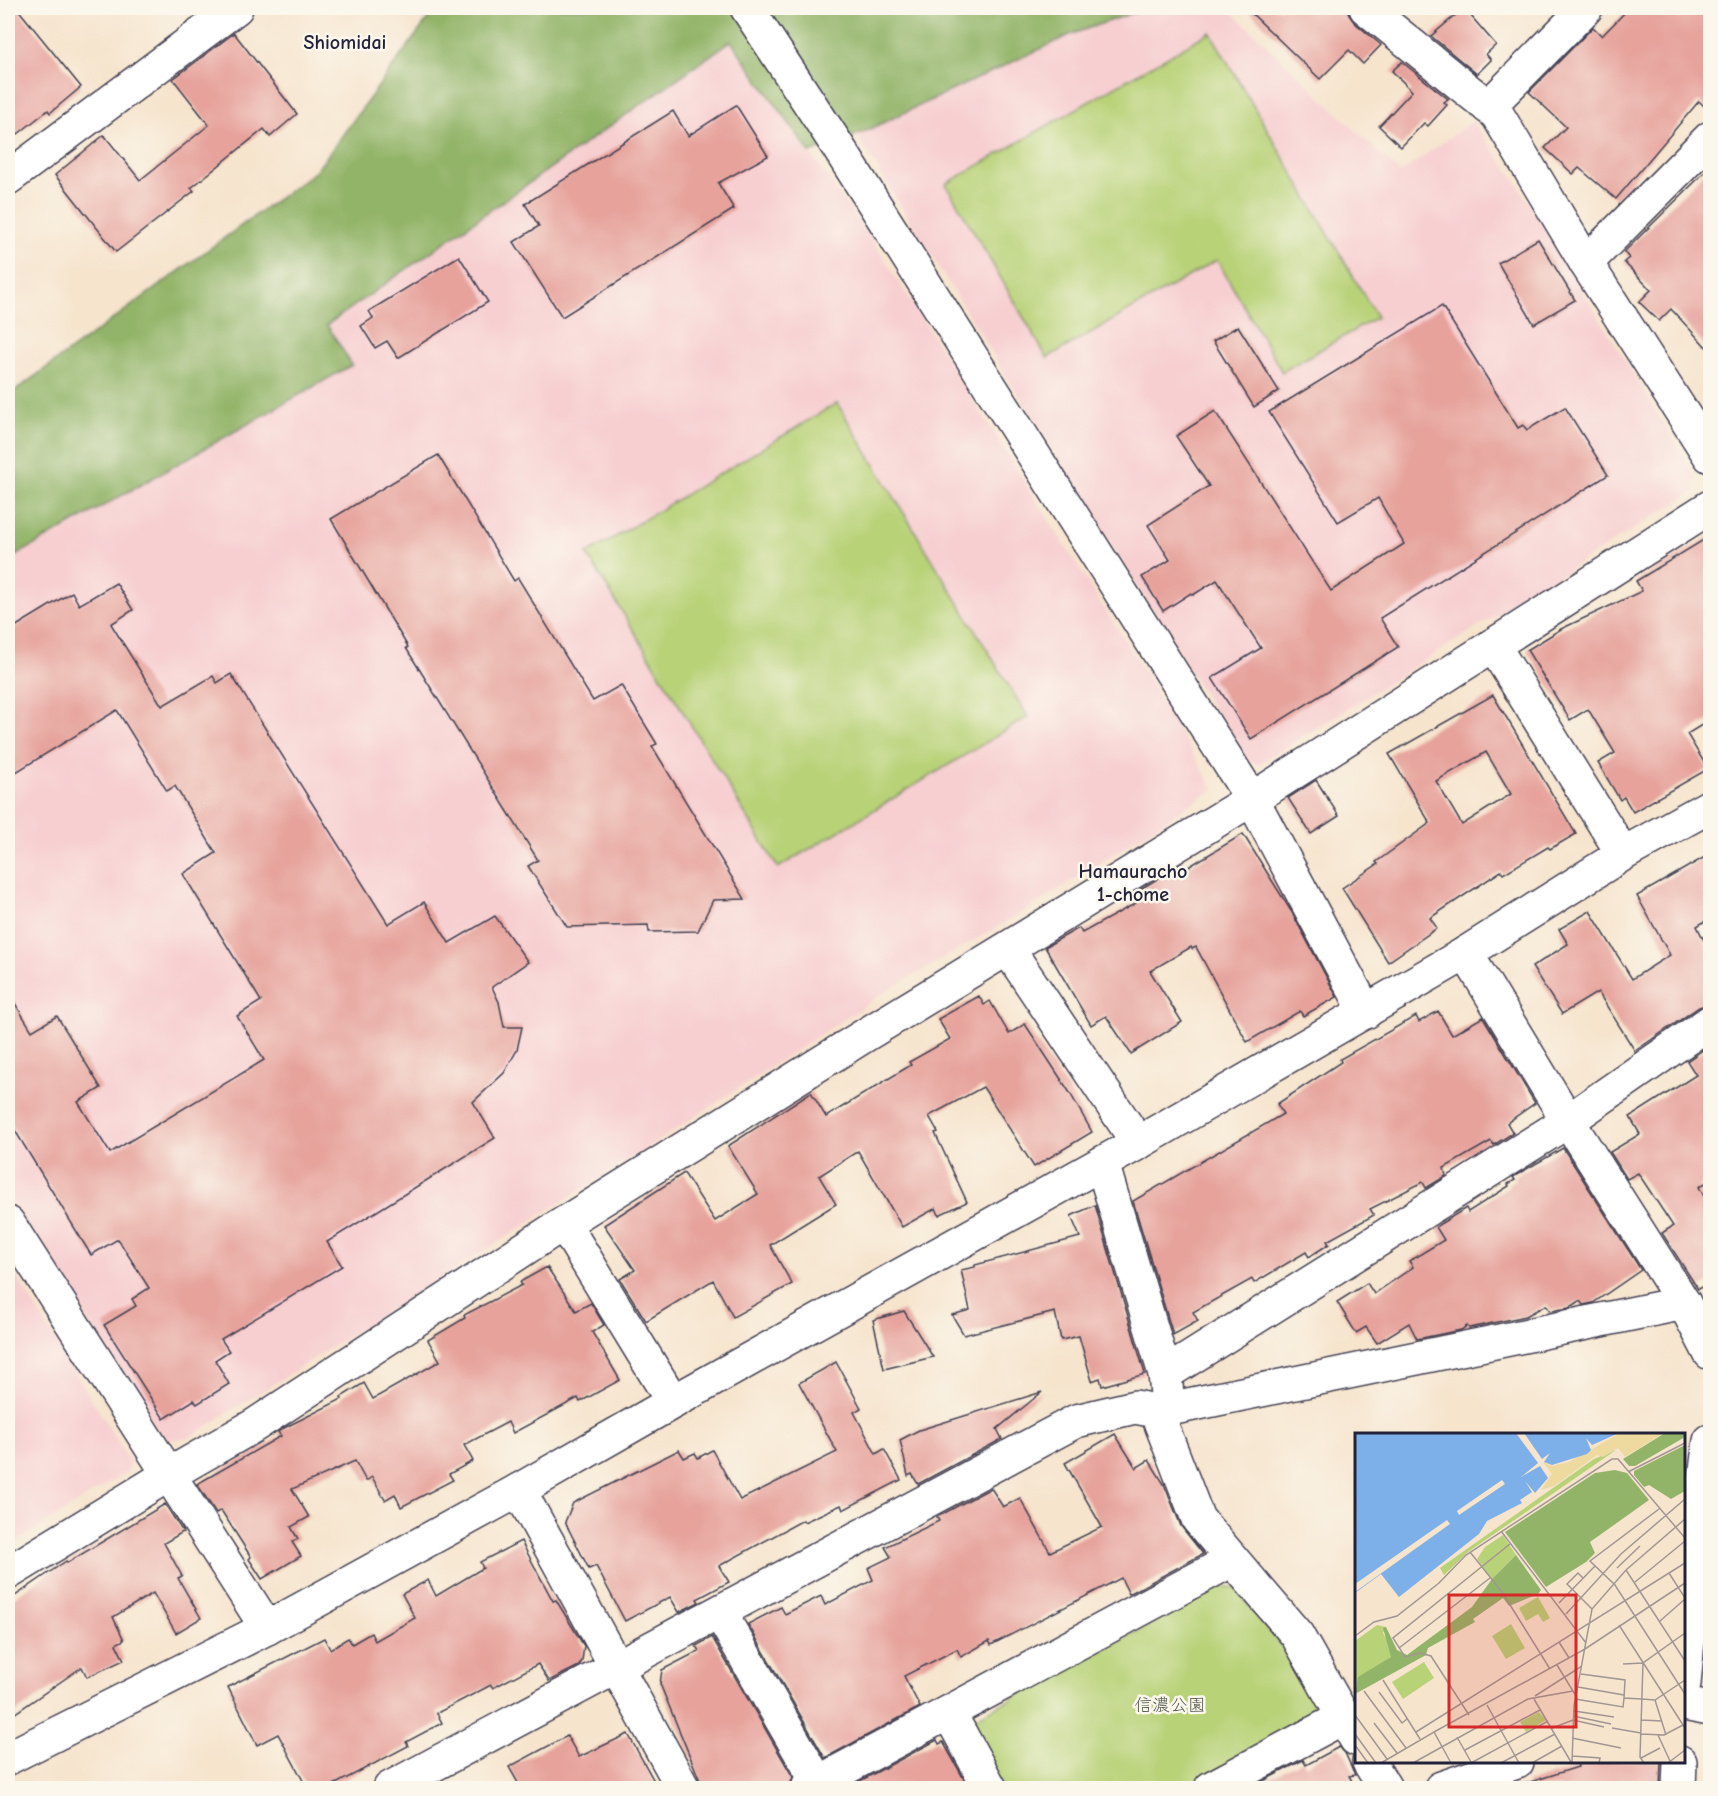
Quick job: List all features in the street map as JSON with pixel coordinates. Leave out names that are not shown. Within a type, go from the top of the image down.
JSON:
[{"type":"street","points":[[8,178],[236,8]]},
{"type":"street","points":[[747,8],[835,142],[1252,799],[1366,1012]]},
{"type":"street","points":[[1366,8],[1497,114],[1586,262],[1710,456]]},
{"type":"street","points":[[1488,107],[1586,8]]},
{"type":"street","points":[[1586,262],[1710,138]]},
{"type":"street","points":[[8,1573],[168,1475],[255,1425],[564,1224],[867,1034],[1252,799],[1710,507]]},
{"type":"street","points":[[1493,645],[1623,854]]},
{"type":"street","points":[[8,1758],[267,1628],[519,1490],[1138,1143],[1366,1012],[1466,953],[1623,854],[1710,806]]},
{"type":"street","points":[[1008,949],[1138,1143]]},
{"type":"street","points":[[1466,953],[1568,1121],[1683,1303],[1710,1353]]},
{"type":"street","points":[[1165,1374],[1568,1121],[1710,1022]]},
{"type":"street","points":[[1101,1163],[1165,1374],[1162,1410],[1198,1519],[1297,1635],[1350,1728],[1211,1788]]},
{"type":"street","points":[[8,1223],[267,1628]]},
{"type":"street","points":[[564,1224],[673,1402]]},
{"type":"street","points":[[390,1788],[1076,1421],[1136,1407],[1162,1410],[1683,1303]]},
{"type":"street","points":[[1685,1679],[1698,1647],[1710,1441]]},
{"type":"street","points":[[519,1490],[683,1788]]},
{"type":"street","points":[[720,1613],[813,1786],[1232,1560]]},
{"type":"street","points":[[1685,1704],[1710,1709]]},
{"type":"street","points":[[949,1713],[990,1788]]},
{"type":"street","points":[[1371,1763],[1385,1788]]},
{"type":"street","points":[[1441,1788],[1511,1763]]},
{"type":"street","points":[[1679,1788],[1680,1763]]},
{"type":"shaded area","points":[[1147,8],[1228,8],[1400,173],[1473,121],[1517,183],[1696,477],[1693,492],[1259,764],[1246,762],[857,135],[1072,34]]},
{"type":"shaded area","points":[[731,41],[876,246],[1140,665],[1214,789],[1033,906],[885,992],[652,1145],[188,1438],[164,1440],[8,1198],[8,560],[352,365],[327,325]]},
{"type":"shaded area","points":[[8,1263],[130,1462],[128,1471],[8,1547]]},
{"type":"green space","points":[[436,8],[1147,8],[1072,34],[857,135],[810,153],[731,41],[327,325],[352,365],[8,560],[8,396],[316,171]]},
{"type":"green space","points":[[1210,32],[1377,317],[1282,372],[1217,260],[1047,358],[946,184]]},
{"type":"green space","points":[[837,403],[1028,717],[778,868],[587,554]]},
{"type":"green space","name":"信濃公園","points":[[1222,1586],[1235,1588],[1286,1651],[1319,1705],[1316,1717],[1185,1788],[1000,1788],[971,1720]]},
{"type":"building","points":[[8,8],[17,8],[81,87],[50,113],[48,110],[18,134],[8,120]]},
{"type":"building","points":[[1246,8],[1347,8],[1354,22],[1381,45],[1363,64],[1349,50],[1320,79]]},
{"type":"building","points":[[1464,8],[1496,45],[1486,54],[1491,60],[1477,74],[1431,36]]},
{"type":"building","points":[[1629,8],[1710,8],[1710,112],[1699,101],[1616,199],[1579,168],[1573,174],[1545,148],[1566,127],[1529,92],[1593,27],[1602,36]]},
{"type":"building","points":[[234,33],[297,114],[270,137],[264,129],[191,188],[194,191],[116,252],[55,175],[104,135],[140,180],[209,125],[173,79]]},
{"type":"building","points":[[1402,62],[1448,99],[1444,102],[1447,105],[1428,126],[1424,123],[1401,147],[1379,126],[1412,91],[1392,71]]},
{"type":"building","points":[[736,105],[768,156],[718,183],[734,209],[562,317],[514,242],[539,226],[525,204],[673,111],[688,136]]},
{"type":"building","points":[[1710,167],[1710,351],[1671,309],[1659,321],[1639,302],[1651,290],[1624,262],[1629,258],[1624,252]]},
{"type":"building","points":[[1538,239],[1575,300],[1534,324],[1498,263]]},
{"type":"building","points":[[459,256],[488,302],[398,358],[387,341],[375,348],[361,326],[373,318],[369,311]]},
{"type":"building","points":[[1442,306],[1518,428],[1523,425],[1527,430],[1565,407],[1608,475],[1380,618],[1398,647],[1251,739],[1212,678],[1261,648],[1217,580],[1163,611],[1142,577],[1170,560],[1148,525],[1209,486],[1176,436],[1215,411],[1331,591],[1404,544],[1378,498],[1338,522],[1269,412]]},
{"type":"building","points":[[1238,326],[1279,391],[1254,407],[1213,341]]},
{"type":"building","points":[[438,455],[514,581],[518,578],[593,701],[621,685],[657,744],[652,746],[745,899],[713,900],[698,931],[649,932],[648,925],[567,927],[528,866],[538,860],[406,648],[408,647],[331,519]]},
{"type":"building","points":[[1710,536],[1710,720],[1687,734],[1708,769],[1633,812],[1624,797],[1620,800],[1598,763],[1615,753],[1588,709],[1570,720],[1527,650],[1561,629],[1642,591],[1636,581]]},
{"type":"building","points":[[116,583],[133,610],[111,624],[162,706],[213,676],[217,683],[231,674],[388,924],[424,902],[449,943],[495,916],[528,962],[492,987],[499,1002],[504,1027],[522,1027],[517,1050],[504,1073],[473,1102],[495,1138],[327,1242],[342,1266],[221,1339],[229,1351],[215,1360],[229,1384],[197,1404],[194,1400],[164,1419],[104,1325],[136,1306],[132,1299],[149,1288],[118,1239],[91,1255],[8,1119],[8,992],[32,1031],[57,1016],[101,1088],[78,1102],[110,1153],[264,1060],[237,1016],[261,1001],[183,874],[216,853],[175,786],[167,791],[117,710],[8,777],[8,631],[72,592],[79,605]]},
{"type":"building","points":[[1493,695],[1576,834],[1550,849],[1548,847],[1503,874],[1501,871],[1430,918],[1437,928],[1388,962],[1342,888],[1378,864],[1376,862],[1430,823],[1389,754]],"holes":[[[1486,752],[1511,794],[1462,825],[1436,781]]]},
{"type":"building","points":[[1316,780],[1339,816],[1311,834],[1288,798]]},
{"type":"building","points":[[1243,834],[1291,911],[1337,997],[1303,1016],[1300,1011],[1247,1042],[1196,947],[1192,949],[1191,947],[1150,971],[1182,1022],[1131,1054],[1106,1016],[1091,1025],[1045,947],[1079,928],[1082,933],[1138,902],[1134,893],[1182,864],[1185,869]]},
{"type":"building","points":[[1710,854],[1710,918],[1697,926],[1710,953],[1710,1004],[1699,1007],[1635,1051],[1598,992],[1562,1014],[1532,967],[1568,944],[1559,929],[1590,911],[1632,979],[1670,955],[1637,896]]},
{"type":"building","points":[[979,996],[984,1005],[990,1001],[1009,1034],[1025,1024],[1070,1093],[1092,1132],[1034,1167],[983,1087],[929,1116],[967,1202],[939,1215],[936,1208],[902,1227],[858,1151],[819,1176],[836,1204],[770,1245],[792,1284],[733,1317],[713,1280],[646,1321],[620,1279],[635,1270],[604,1225],[684,1173],[715,1221],[758,1194],[728,1146],[811,1092],[826,1117],[911,1065],[909,1062],[950,1039],[938,1019]]},
{"type":"building","points":[[1438,1011],[1452,1035],[1483,1017],[1535,1103],[1507,1123],[1513,1133],[1494,1145],[1491,1141],[1444,1168],[1446,1176],[1426,1188],[1423,1182],[1370,1209],[1374,1215],[1327,1241],[1329,1244],[1309,1257],[1306,1252],[1254,1283],[1252,1279],[1193,1312],[1198,1321],[1173,1335],[1133,1201],[1283,1114],[1277,1104],[1341,1062],[1340,1059],[1416,1016],[1419,1022]]},
{"type":"building","points":[[1710,1045],[1710,1180],[1699,1187],[1710,1207],[1710,1282],[1698,1289],[1662,1233],[1673,1226],[1638,1173],[1627,1179],[1610,1152],[1640,1134],[1630,1117],[1696,1075],[1687,1061]]},
{"type":"building","points":[[1563,1148],[1641,1270],[1593,1303],[1583,1305],[1580,1301],[1569,1308],[1550,1311],[1546,1305],[1526,1316],[1469,1328],[1467,1326],[1461,1330],[1417,1339],[1409,1323],[1377,1343],[1366,1327],[1356,1333],[1337,1302],[1367,1283],[1374,1294],[1413,1267],[1409,1261],[1444,1240],[1436,1227],[1466,1208],[1468,1212],[1509,1186],[1508,1184],[1515,1180],[1513,1177]]},
{"type":"building","points":[[1095,1205],[1145,1374],[1102,1386],[1100,1378],[1092,1381],[1079,1336],[1061,1340],[1055,1312],[964,1335],[952,1315],[970,1310],[961,1270],[1080,1237],[1071,1216]]},
{"type":"building","points":[[547,1267],[576,1311],[591,1303],[604,1325],[592,1332],[620,1380],[580,1402],[578,1398],[513,1433],[508,1422],[464,1445],[473,1461],[449,1474],[453,1480],[401,1507],[395,1494],[385,1500],[372,1477],[366,1481],[355,1461],[292,1489],[309,1517],[291,1527],[298,1539],[292,1542],[301,1556],[262,1579],[221,1510],[216,1513],[197,1484],[281,1436],[278,1432],[282,1429],[342,1399],[341,1397],[364,1383],[373,1399],[440,1361],[428,1340],[465,1318],[464,1315],[522,1285],[520,1282]]},
{"type":"building","points":[[904,1311],[933,1357],[884,1369],[873,1320]]},
{"type":"building","points":[[836,1362],[861,1408],[854,1412],[876,1454],[884,1449],[901,1480],[843,1510],[841,1505],[804,1522],[803,1520],[719,1566],[729,1582],[697,1599],[699,1602],[679,1612],[670,1597],[625,1621],[596,1566],[589,1569],[565,1522],[573,1503],[679,1450],[684,1458],[695,1453],[698,1458],[712,1450],[740,1500],[837,1452],[799,1383]]},
{"type":"building","points":[[1042,1392],[997,1429],[1002,1439],[918,1484],[912,1474],[908,1476],[900,1440],[919,1430]]},
{"type":"building","points":[[1115,1434],[1136,1468],[1149,1460],[1164,1484],[1181,1526],[1203,1554],[1129,1594],[1121,1578],[991,1645],[989,1641],[961,1657],[957,1649],[904,1676],[920,1707],[825,1758],[748,1624],[781,1607],[785,1614],[821,1596],[825,1605],[873,1580],[868,1568],[891,1557],[885,1547],[939,1521],[937,1517],[991,1488],[1003,1507],[1020,1498],[1050,1552],[1102,1527],[1065,1463]]},
{"type":"building","points":[[165,1504],[183,1532],[164,1543],[182,1576],[178,1578],[201,1618],[176,1633],[153,1593],[113,1617],[124,1640],[116,1644],[124,1660],[87,1677],[82,1667],[8,1718],[8,1601],[66,1561],[67,1563]]},
{"type":"building","points":[[521,1541],[553,1601],[556,1600],[584,1646],[579,1666],[549,1681],[538,1664],[493,1688],[491,1685],[437,1713],[442,1723],[406,1742],[408,1746],[328,1788],[307,1788],[278,1734],[257,1745],[228,1687],[324,1638],[330,1649],[348,1638],[352,1644],[371,1633],[375,1641],[415,1618],[402,1594],[428,1580],[436,1596],[483,1568],[480,1562]]},
{"type":"building","points":[[712,1637],[793,1777],[789,1788],[703,1788],[660,1684],[662,1670],[699,1651],[696,1646]]},
{"type":"building","points":[[628,1734],[658,1788],[521,1788],[509,1767],[567,1736],[579,1757]]},
{"type":"building","points":[[937,1740],[939,1744],[943,1742],[969,1788],[847,1788]]},
{"type":"building","points":[[1339,1747],[1345,1753],[1355,1775],[1349,1776],[1356,1788],[1250,1788],[1303,1760],[1306,1765]]},
{"type":"building","points":[[1577,1763],[1661,1763],[1660,1788],[1528,1788],[1527,1783],[1578,1767]]},
{"type":"district","name":"Shiomidai","points":[[345,42]]},
{"type":"district","name":"Hamauracho 1-chome","points":[[1133,882]]}]
